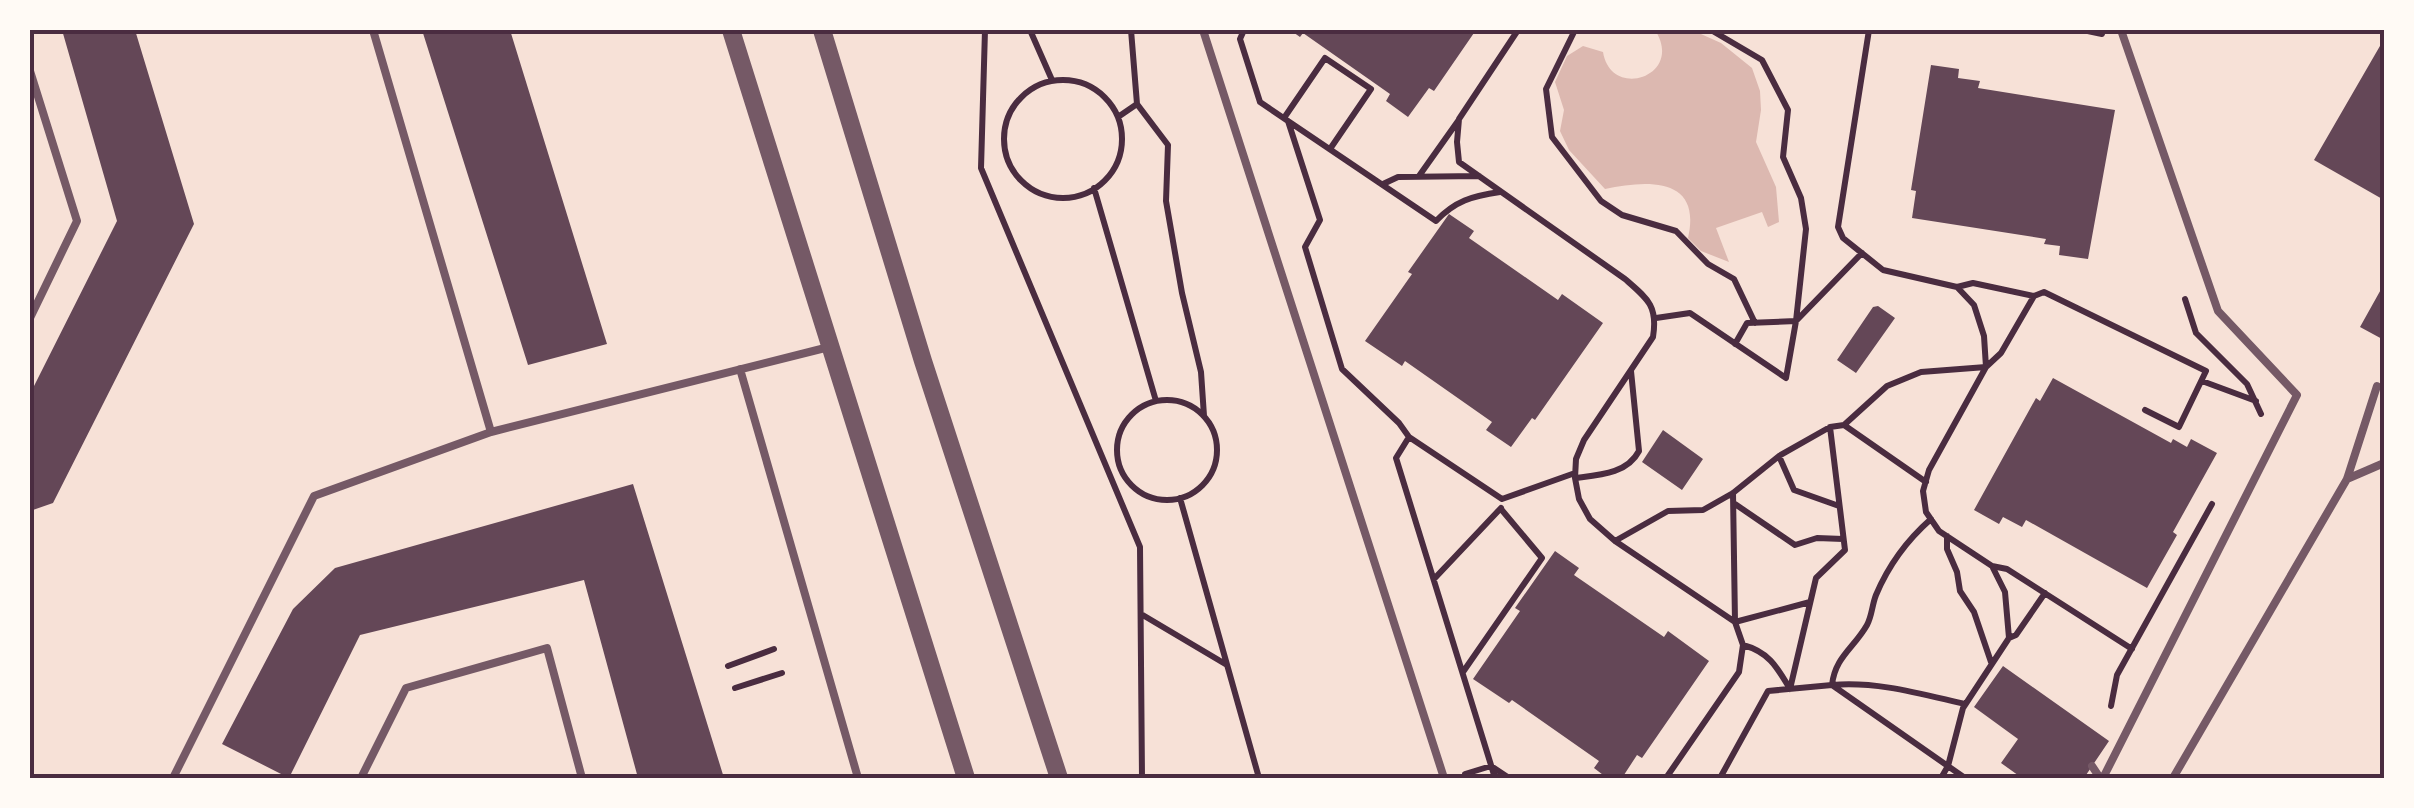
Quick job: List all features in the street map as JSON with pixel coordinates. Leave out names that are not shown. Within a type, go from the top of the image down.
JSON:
[{"type":"street","points":[[731,30],[966,778]]},
{"type":"street","points":[[822,30],[1059,778]]},
{"type":"lane","points":[[373,30],[491,432]]},
{"type":"lane","points":[[1203,30],[1444,778]]},
{"type":"lane","points":[[2092,766],[2101,778],[2297,396],[2218,311],[2120,30]]},
{"type":"lane","points":[[30,71],[77,221],[30,318]]},
{"type":"lane","points":[[174,778],[314,496],[491,432],[829,347]]},
{"type":"lane","points":[[740,369],[858,778]]},
{"type":"lane","points":[[2173,778],[2347,479],[2377,386]]},
{"type":"lane","points":[[2347,479],[2384,463]]},
{"type":"lane","points":[[361,778],[406,688],[547,648],[582,778]]},
{"type":"path","points":[[985,30],[981,168],[1140,547],[1142,778]]},
{"type":"path","points":[[1030,30],[1052,80]]},
{"type":"path","points":[[1132,30],[1137,104],[1168,145],[1166,200],[1201,372],[1204,416]]},
{"type":"path","points":[[1244,30],[1240,39],[1260,102],[1436,222],[1451,205],[1470,196],[1501,191]]},
{"type":"path","points":[[1418,177],[1518,30]]},
{"type":"path","points":[[1575,30],[1546,90],[1552,137],[1601,201],[1622,215],[1676,230],[1708,264],[1734,279],[1755,322]]},
{"type":"path","points":[[1656,318],[1690,313],[1786,378],[1806,229],[1801,198],[1783,157],[1788,110],[1762,60],[1711,30]]},
{"type":"path","points":[[1869,30],[1838,226],[1843,238],[1883,270],[1956,287],[1972,284],[2034,296],[2044,292],[2206,371],[2179,427],[2145,410]]},
{"type":"path","points":[[1286,120],[1325,58],[1370,89],[1330,149]]},
{"type":"path","points":[[1052,80],[1072,80],[1092,87],[1118,117],[1122,137],[1119,157],[1094,188],[1076,196],[1057,198],[1024,184],[1005,153],[1008,117],[1018,100],[1033,87],[1052,80]]},
{"type":"path","points":[[1118,117],[1137,104]]},
{"type":"path","points":[[1459,119],[1456,142],[1460,162],[1648,298],[1656,318],[1653,337],[1584,440],[1576,459],[1579,500],[1590,519],[1734,622],[1810,602]]},
{"type":"path","points":[[1286,120],[1320,220],[1304,247],[1342,368],[1409,437],[1501,504],[1542,558],[1462,672]]},
{"type":"path","points":[[1382,184],[1398,177],[1479,176]]},
{"type":"path","points":[[1094,188],[1156,401]]},
{"type":"path","points":[[1735,344],[1747,322],[1796,321],[1862,253]]},
{"type":"path","points":[[1956,287],[1974,306],[1984,336],[1986,367]]},
{"type":"path","points":[[2034,296],[2001,353],[1986,367],[1922,491],[1930,519],[1947,536],[1992,566],[2008,569],[2132,649]]},
{"type":"path","points":[[2184,296],[2196,334],[2247,384],[2262,412],[2253,429]]},
{"type":"path","points":[[1844,426],[1887,386],[1921,372],[1986,367]]},
{"type":"path","points":[[1434,580],[1501,504],[1575,476],[1612,473],[1634,461],[1639,451],[1631,370]]},
{"type":"path","points":[[2202,381],[2256,401]]},
{"type":"path","points":[[1174,400],[1204,416],[1218,446],[1208,479],[1196,491],[1180,498],[1150,498],[1136,490],[1120,465],[1117,450],[1128,419],[1156,401],[1174,400]]},
{"type":"path","points":[[1616,540],[1668,511],[1703,510],[1734,493],[1779,456],[1830,427],[1844,426],[1926,482]]},
{"type":"path","points":[[1790,689],[1816,578],[1845,550],[1830,427]]},
{"type":"path","points":[[1409,437],[1396,458],[1494,778]]},
{"type":"path","points":[[1779,456],[1794,490],[1839,506]]},
{"type":"path","points":[[1666,778],[1739,672],[1742,646],[1734,622],[1734,493]]},
{"type":"path","points":[[2122,742],[2106,731],[2118,675],[2216,497]]},
{"type":"path","points":[[1180,498],[1259,778]]},
{"type":"path","points":[[1734,503],[1795,545],[1817,538],[1844,539]]},
{"type":"path","points":[[1832,685],[1840,656],[1870,622],[1874,597],[1904,542],[1930,519]]},
{"type":"path","points":[[1947,536],[1960,591],[1974,612],[1992,663]]},
{"type":"path","points":[[1941,778],[1965,704],[2008,638],[2005,592],[1992,566]]},
{"type":"path","points":[[2008,638],[2016,635],[2045,593]]},
{"type":"path","points":[[1140,614],[1228,666]]},
{"type":"path","points":[[1742,646],[1758,649],[1774,661],[1790,689]]},
{"type":"path","points":[[728,666],[774,649]]},
{"type":"path","points":[[735,688],[782,673]]},
{"type":"path","points":[[1720,778],[1768,691],[1856,683],[1965,704]]},
{"type":"path","points":[[1832,685],[1965,778]]},
{"type":"path","points":[[1454,778],[1491,766]]},
{"type":"path","points":[[1491,766],[1509,778]]},
{"type":"shaded area","points":[[1655,30],[1692,30],[1721,43],[1752,68],[1760,91],[1756,142],[1776,187],[1779,222],[1768,227],[1762,212],[1716,228],[1729,262],[1701,251],[1688,238],[1687,203],[1679,193],[1654,184],[1605,189],[1569,150],[1560,131],[1564,110],[1555,82],[1567,56],[1583,46],[1603,52],[1609,67],[1619,76],[1643,77],[1661,60],[1662,46]]},
{"type":"building","points":[[62,30],[135,30],[194,224],[53,503],[30,511],[30,394],[117,221]]},
{"type":"building","points":[[422,30],[510,30],[607,344],[528,365]]},
{"type":"building","points":[[1290,30],[1476,30],[1434,91],[1429,88],[1408,117],[1386,101],[1390,94],[1303,33],[1300,37]]},
{"type":"building","points":[[2384,39],[2384,200],[2314,160]]},
{"type":"building","points":[[1931,65],[1959,69],[1958,78],[1980,81],[1978,88],[2115,110],[2088,259],[2059,255],[2060,246],[2044,244],[2046,239],[1912,218],[1916,191],[1911,190]]},
{"type":"building","points":[[1449,214],[1474,231],[1469,238],[1558,300],[1562,294],[1603,323],[1535,420],[1532,418],[1511,447],[1486,430],[1492,422],[1405,361],[1402,366],[1365,341]]},
{"type":"building","points":[[2384,284],[2384,340],[2360,327]]},
{"type":"building","points":[[1878,306],[1895,318],[1856,373],[1837,360],[1873,307]]},
{"type":"building","points":[[2053,378],[2171,443],[2173,439],[2187,447],[2191,439],[2217,453],[2147,588],[2026,520],[2022,527],[2003,517],[1999,524],[1974,510],[2036,398],[2040,401]]},
{"type":"building","points":[[1663,430],[1703,459],[1682,490],[1642,462]]},
{"type":"building","points":[[633,484],[724,778],[638,778],[584,580],[360,635],[289,778],[222,744],[293,609],[335,568]]},
{"type":"building","points":[[1555,551],[1579,568],[1574,575],[1664,637],[1668,631],[1709,661],[1642,758],[1637,755],[1622,778],[1607,778],[1594,768],[1599,761],[1512,700],[1509,703],[1473,679]]},
{"type":"building","points":[[2003,666],[2109,741],[2084,778],[2022,778],[2001,763],[2018,739],[1974,707]]}]
